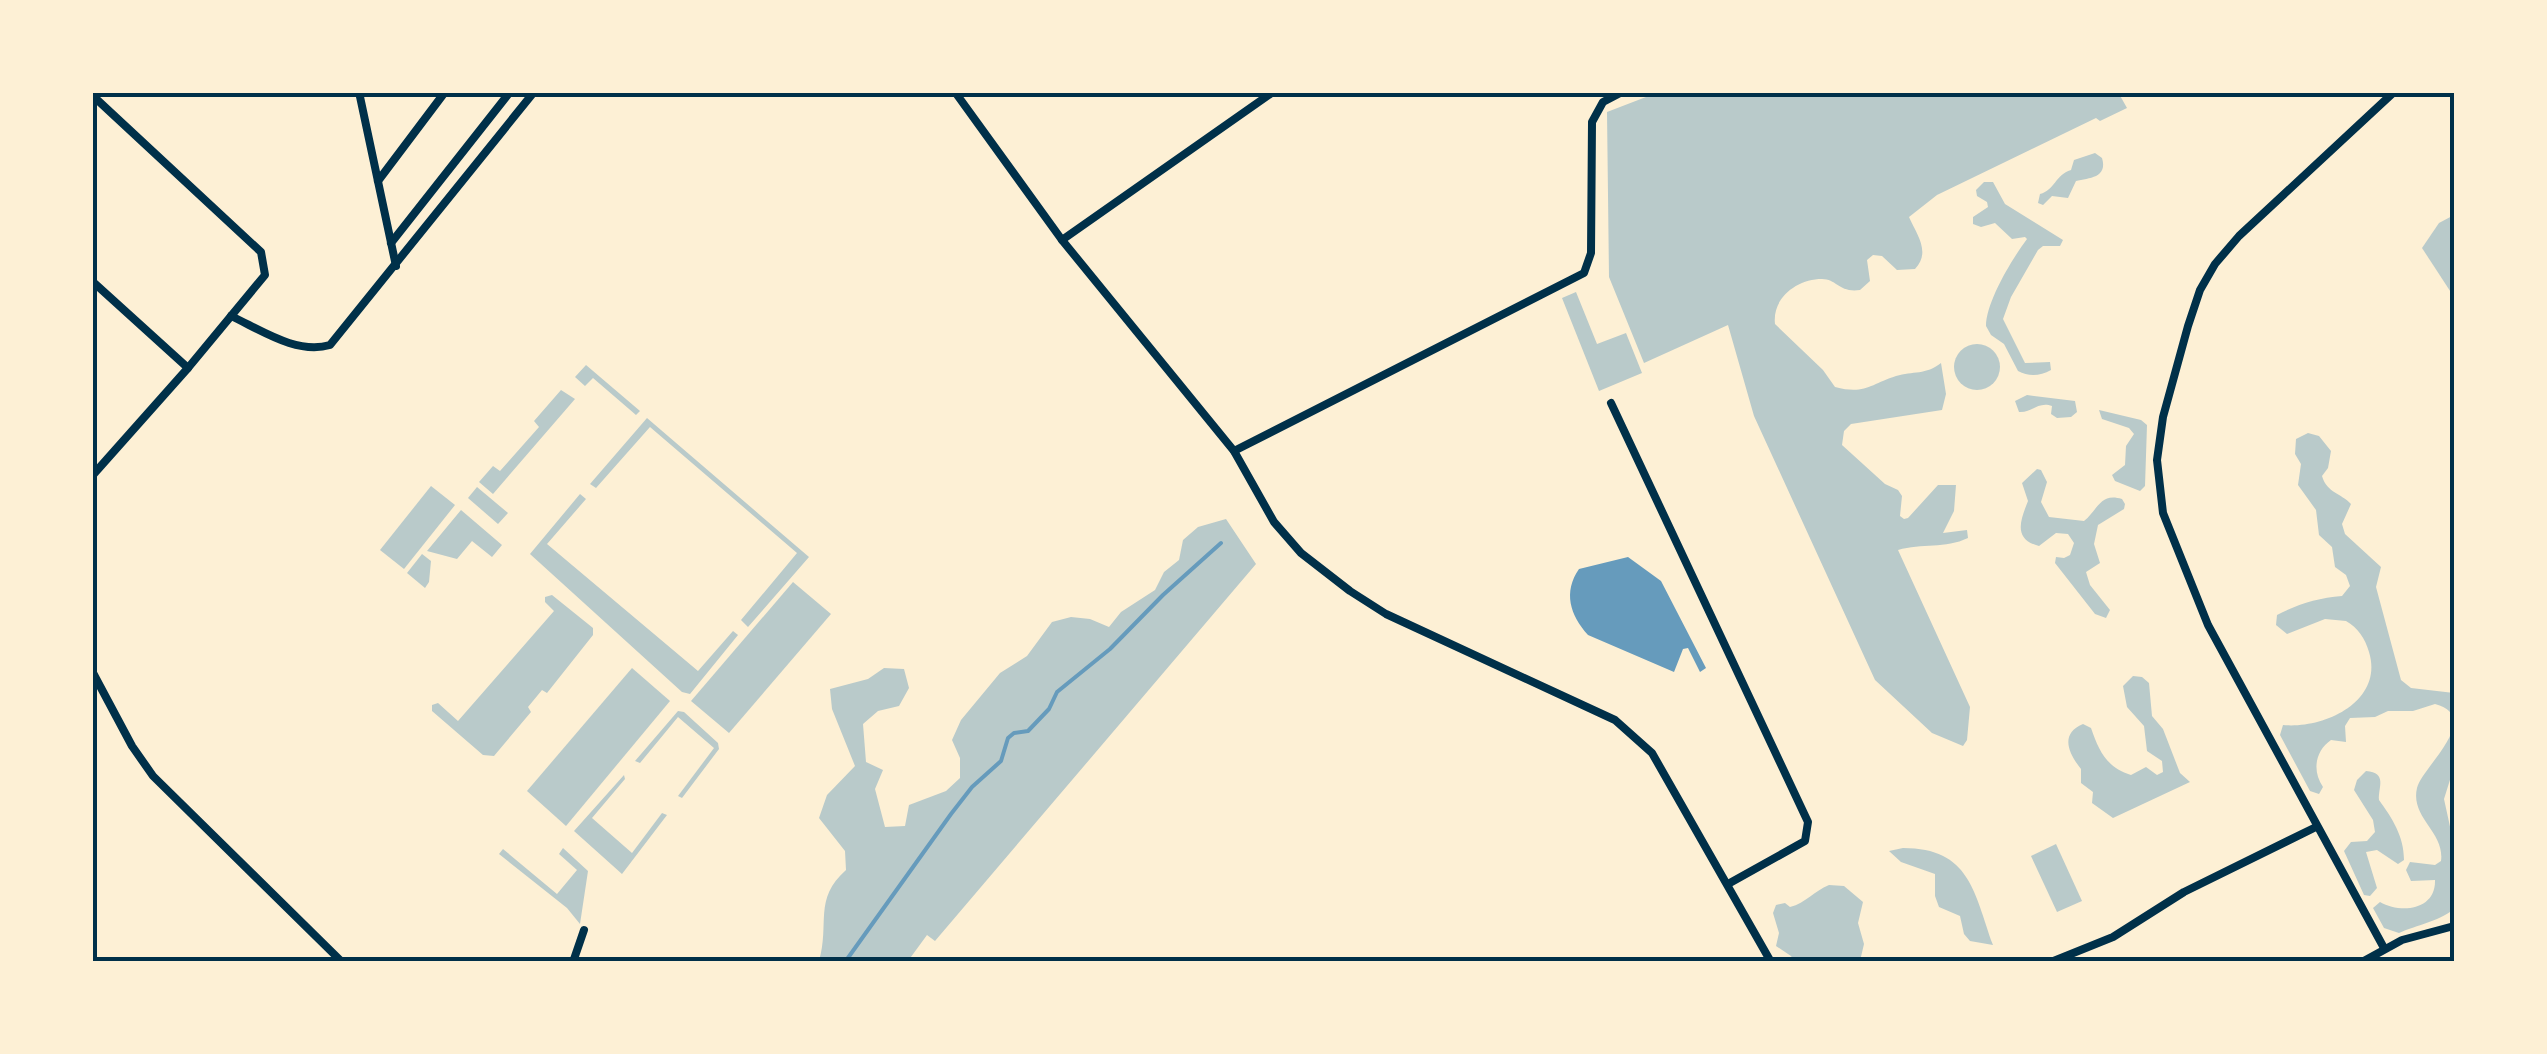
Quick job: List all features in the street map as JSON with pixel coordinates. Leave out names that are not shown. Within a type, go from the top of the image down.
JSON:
[{"type":"street","points":[[359,92],[396,266]]},
{"type":"street","points":[[362,104],[371,92]]},
{"type":"street","points":[[378,181],[445,92]]},
{"type":"street","points":[[391,242],[510,92]]},
{"type":"street","points":[[231,316],[299,346],[314,350],[330,345],[534,92]]},
{"type":"street","points":[[956,92],[1062,240],[1234,452],[1280,532],[1307,559],[1360,599],[1615,720],[1639,738],[1652,753],[1771,962]]},
{"type":"street","points":[[1062,240],[1272,92]]},
{"type":"street","points":[[1234,452],[1584,273],[1591,253],[1592,122],[1603,102],[1622,92]]},
{"type":"street","points":[[2384,948],[2316,828],[2185,573],[2159,494],[2158,442],[2194,305],[2215,264],[2238,236],[2394,92]]},
{"type":"street","points":[[92,95],[261,252],[265,275],[188,368],[95,469]]},
{"type":"street","points":[[92,280],[188,368]]},
{"type":"street","points":[[1610,402],[1808,822],[1805,841],[1728,884]]},
{"type":"street","points":[[92,671],[152,776],[342,962]]},
{"type":"street","points":[[2051,962],[2113,938],[2190,889],[2316,828]]},
{"type":"street","points":[[2362,962],[2384,948],[2454,926]]},
{"type":"street","points":[[573,962],[584,930]]},
{"type":"shaded area","points":[[1659,92],[2118,92],[2127,108],[2100,121],[2096,118],[1937,195],[1909,217],[1922,250],[1915,269],[1897,270],[1882,256],[1873,255],[1867,260],[1870,281],[1860,290],[1847,290],[1827,280],[1804,282],[1782,298],[1775,315],[1775,324],[1823,370],[1835,387],[1861,389],[1941,363],[1946,394],[1942,410],[1851,424],[1844,431],[1842,445],[1885,484],[1898,490],[1902,496],[1900,516],[1904,519],[1938,485],[1956,485],[1954,511],[1943,533],[1967,530],[1968,538],[1951,544],[1898,550],[1970,707],[1963,746],[1932,733],[1875,680],[1754,416],[1728,325],[1644,363],[1609,277],[1607,112]]},
{"type":"shaded area","points":[[2095,153],[2102,158],[2100,173],[2076,181],[2068,198],[2052,196],[2043,205],[2038,203],[2040,194],[2071,170],[2074,160]]},
{"type":"shaded area","points":[[1984,182],[1993,182],[2005,204],[2063,240],[2060,246],[2043,246],[2038,250],[2003,319],[2025,363],[2050,362],[2051,370],[2043,374],[2018,371],[2004,344],[1986,326],[1995,293],[2027,239],[2012,239],[1995,223],[1981,227],[1973,224],[1973,217],[1988,207],[1976,190]]},
{"type":"shaded area","points":[[2454,215],[2454,297],[2422,248],[2439,223]]},
{"type":"shaded area","points":[[1576,292],[1597,344],[1626,333],[1642,373],[1599,391],[1562,298]]},
{"type":"shaded area","points":[[1977,344],[1993,351],[2000,367],[1993,383],[1977,390],[1961,383],[1954,367],[1961,351]]},
{"type":"shaded area","points":[[586,365],[640,411],[636,415],[593,378],[585,386],[575,377]]},
{"type":"shaded area","points":[[561,390],[575,399],[493,494],[479,482],[493,466],[500,471],[539,427],[534,421]]},
{"type":"shaded area","points":[[2027,395],[2075,401],[2077,412],[2071,417],[2057,418],[2051,414],[2052,406],[2047,405],[2019,412],[2015,401]]},
{"type":"shaded area","points":[[2099,410],[2147,425],[2145,486],[2140,491],[2115,481],[2112,475],[2125,465],[2126,446],[2134,434],[2129,428],[2102,419]]},
{"type":"shaded area","points":[[647,418],[809,557],[748,627],[741,620],[797,553],[650,427],[596,488],[590,484]]},
{"type":"shaded area","points":[[2308,433],[2319,436],[2331,451],[2322,476],[2331,489],[2351,504],[2342,524],[2345,534],[2381,567],[2376,587],[2401,680],[2411,688],[2454,693],[2454,720],[2448,710],[2435,704],[2413,711],[2350,718],[2345,726],[2346,742],[2331,740],[2319,755],[2316,768],[2323,787],[2319,794],[2310,791],[2280,735],[2283,725],[2333,717],[2359,698],[2368,685],[2371,669],[2363,638],[2346,621],[2325,619],[2287,634],[2276,625],[2277,615],[2308,602],[2342,596],[2350,586],[2346,575],[2335,567],[2332,547],[2319,535],[2316,510],[2298,485],[2301,464],[2295,454],[2296,439]]},
{"type":"shaded area","points":[[2037,469],[2047,482],[2041,502],[2049,517],[2084,521],[2109,498],[2122,499],[2125,504],[2124,509],[2098,525],[2094,544],[2100,563],[2086,572],[2090,585],[2110,610],[2106,618],[2095,614],[2055,563],[2056,557],[2070,555],[2074,543],[2068,534],[2056,533],[2039,546],[2030,543],[2022,533],[2021,521],[2028,501],[2022,483]]},
{"type":"shaded area","points":[[431,486],[455,505],[404,569],[380,550]]},
{"type":"shaded area","points":[[477,487],[508,513],[498,524],[468,498]]},
{"type":"shaded area","points":[[580,494],[586,499],[547,544],[698,671],[733,631],[738,635],[690,694],[682,692],[530,554]]},
{"type":"shaded area","points":[[461,510],[502,545],[492,557],[472,541],[457,559],[427,551]]},
{"type":"shaded area","points":[[1226,519],[1256,564],[935,941],[927,935],[908,961],[819,961],[829,891],[846,870],[845,851],[819,818],[827,795],[855,766],[832,709],[830,689],[868,679],[884,668],[904,669],[909,688],[899,706],[878,711],[863,724],[866,762],[883,770],[875,789],[885,827],[905,826],[909,805],[946,791],[960,778],[960,758],[952,740],[961,720],[1000,673],[1027,656],[1052,622],[1071,617],[1109,627],[1121,612],[1155,590],[1164,572],[1179,560],[1183,540],[1198,527]]},
{"type":"shaded area","points":[[422,554],[431,561],[425,588],[407,573]]},
{"type":"shaded area","points":[[793,582],[831,614],[729,733],[691,701]]},
{"type":"shaded area","points":[[552,595],[593,628],[593,635],[547,693],[542,690],[528,707],[531,712],[494,756],[483,755],[432,711],[432,705],[438,703],[458,721],[554,611],[545,602],[545,597]]},
{"type":"shaded area","points":[[632,668],[670,701],[566,826],[527,791]]},
{"type":"shaded area","points":[[2133,676],[2149,683],[2152,716],[2163,729],[2180,773],[2190,782],[2113,818],[2092,803],[2093,792],[2081,783],[2081,769],[2068,745],[2071,733],[2083,724],[2091,728],[2101,751],[2115,768],[2131,775],[2146,767],[2157,775],[2163,772],[2162,761],[2147,751],[2144,726],[2127,707],[2123,686]]},
{"type":"shaded area","points":[[678,711],[718,743],[719,749],[682,798],[678,796],[714,748],[678,717],[640,763],[635,761]]},
{"type":"shaded area","points":[[2454,720],[2454,767],[2444,799],[2454,845],[2454,908],[2399,933],[2384,928],[2373,908],[2380,902],[2398,908],[2416,907],[2430,898],[2434,890],[2435,880],[2411,881],[2406,870],[2410,862],[2435,865],[2441,861],[2438,842],[2416,799],[2421,779],[2446,743]]},
{"type":"shaded area","points":[[2366,771],[2380,778],[2379,800],[2400,835],[2404,860],[2398,864],[2377,850],[2366,852],[2377,888],[2370,896],[2364,895],[2344,851],[2351,842],[2367,841],[2375,832],[2373,820],[2354,790]]},
{"type":"shaded area","points":[[624,775],[625,779],[592,818],[632,853],[662,813],[667,815],[622,874],[574,831]]},
{"type":"shaded area","points":[[2056,844],[2082,901],[2057,912],[2031,856]]},
{"type":"shaded area","points":[[563,848],[588,871],[580,924],[567,908],[499,854],[503,849],[557,894],[577,870],[559,854]]},
{"type":"shaded area","points":[[1925,850],[1956,865],[1974,891],[1993,945],[1970,941],[1960,916],[1939,907],[1935,874],[1901,862],[1889,851]]},
{"type":"shaded area","points":[[1829,885],[1844,886],[1863,902],[1858,923],[1864,944],[1860,961],[1833,961],[1825,957],[1819,961],[1794,961],[1776,946],[1776,905],[1796,905]]},
{"type":"water","points":[[1628,557],[1661,581],[1706,668],[1700,672],[1688,648],[1683,649],[1674,672],[1588,635],[1577,619],[1570,595],[1579,569]]},
{"type":"waterway","points":[[845,962],[951,814],[972,787],[1001,761],[1008,738],[1028,731],[1049,709],[1057,692],[1110,649],[1221,543]]}]
